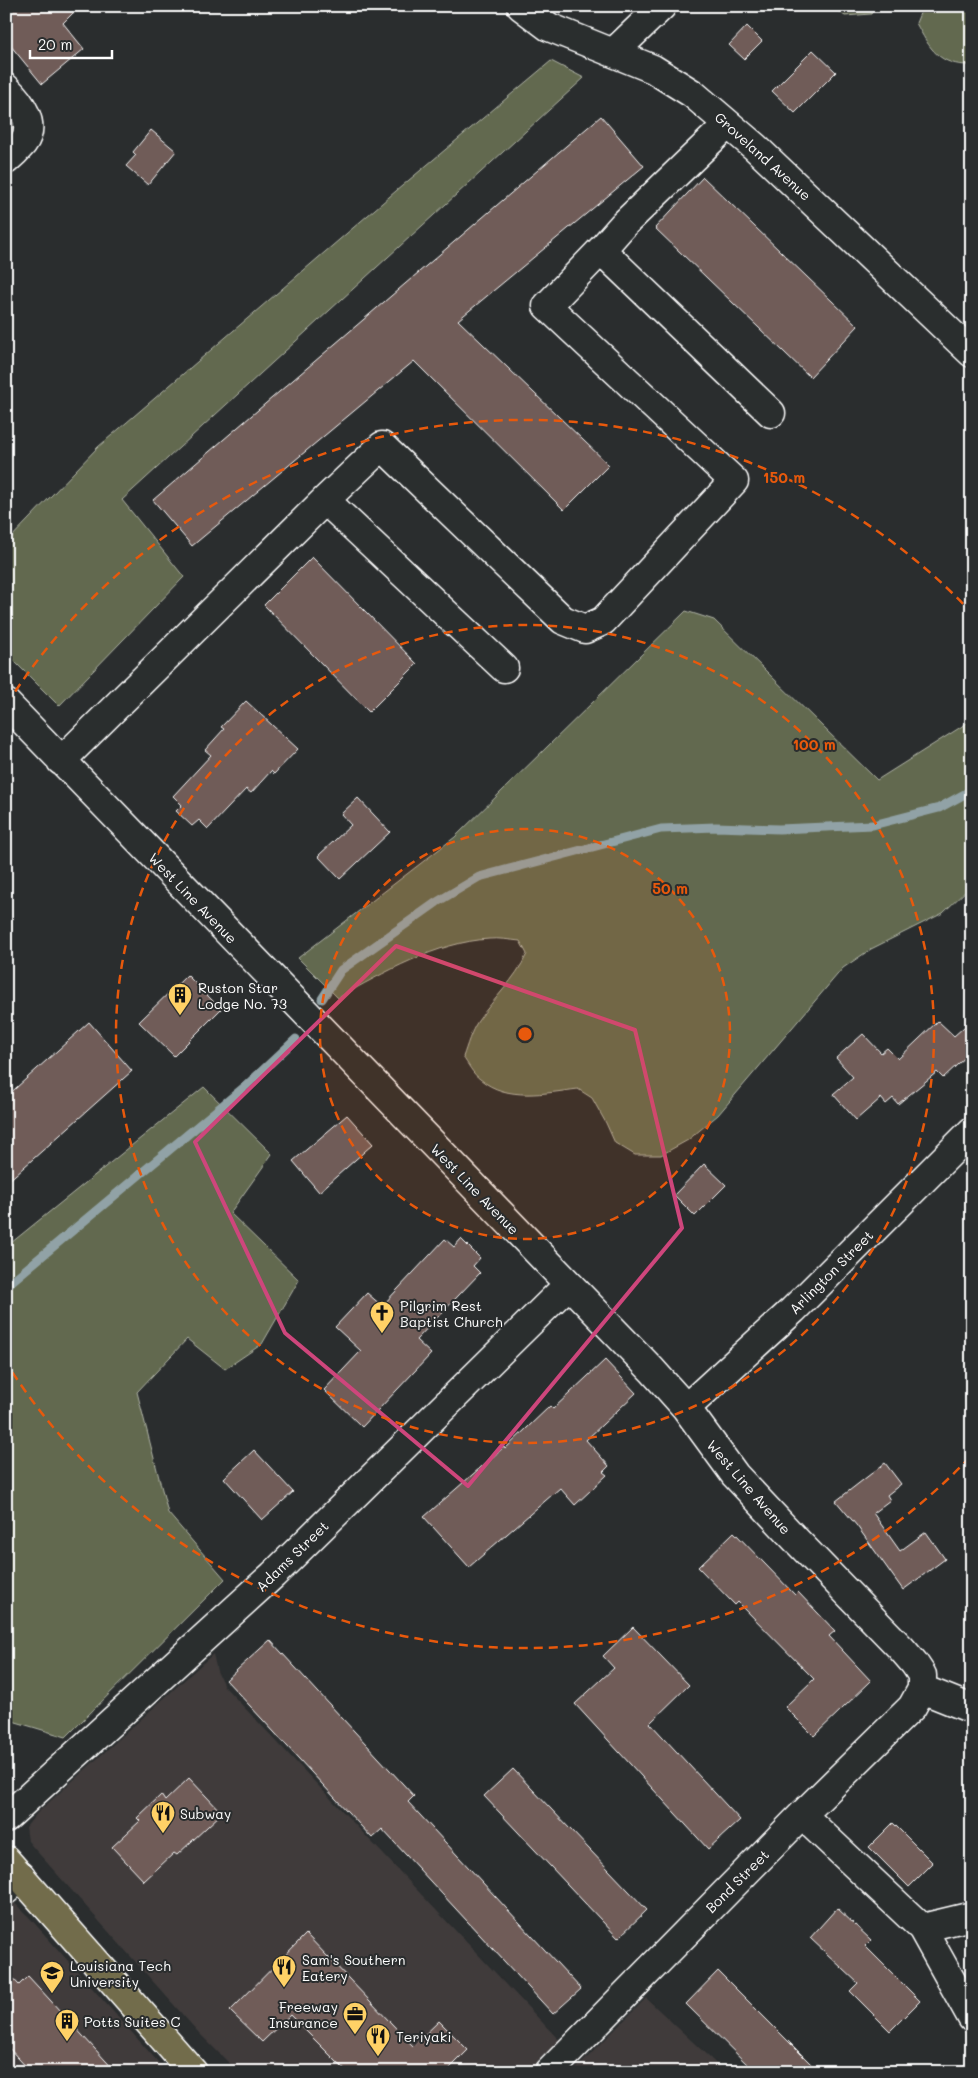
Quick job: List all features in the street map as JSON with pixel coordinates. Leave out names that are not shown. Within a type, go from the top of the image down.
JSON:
[{"type":"main road","points":[[11,1875],[193,2072]]},
{"type":"street","name":"Groveland Avenue","points":[[521,6],[549,27],[653,69],[693,94],[763,154],[972,353]]},
{"type":"street","points":[[614,52],[662,6]]},
{"type":"street","points":[[6,88],[23,106],[28,123],[28,134],[15,152]]},
{"type":"street","points":[[61,761],[382,446],[563,620],[585,629],[603,621],[734,481],[547,306],[623,225],[728,124]]},
{"type":"street","points":[[601,250],[771,414]]},
{"type":"street","points":[[325,500],[504,668]]},
{"type":"street","name":"West Line Avenue","points":[[6,703],[652,1370],[686,1408],[709,1441],[742,1482],[795,1540],[901,1648],[922,1675],[922,1689]]},
{"type":"street","name":"Arlington Street","points":[[686,1408],[793,1310],[972,1131]]},
{"type":"street","name":"Adams Street","points":[[6,1818],[273,1575],[568,1285]]},
{"type":"street","points":[[922,1689],[972,1709]]},
{"type":"street","name":"Bond Street","points":[[549,2072],[802,1815],[912,1707],[922,1689]]},
{"type":"street","points":[[802,1815],[922,1928],[972,2018]]},
{"type":"street","points":[[922,1928],[972,1916]]},
{"type":"highlighted area","points":[[396,946],[635,1030],[682,1228],[468,1486],[285,1333],[195,1142]]},
{"type":"shaded area","points":[[213,1654],[217,1671],[224,1686],[559,2040],[527,2072],[238,2072],[199,2033],[28,1841],[26,1827],[37,1813]]},
{"type":"shaded area","name":"Louisiana Tech University","points":[[6,1895],[28,1916],[167,2072],[6,2072]]},
{"type":"shaded area","points":[[646,1998],[725,2072],[573,2072]]},
{"type":"green space","points":[[831,6],[876,6],[871,14],[845,16]]},
{"type":"green space","points":[[923,6],[972,6],[972,65],[951,63],[943,59],[931,48],[916,23]]},
{"type":"green space","points":[[551,61],[584,78],[122,500],[184,577],[59,706],[6,653],[6,543],[98,447],[396,191]]},
{"type":"green space","points":[[6,103],[18,129],[6,150]]},
{"type":"green space","points":[[686,611],[714,620],[877,780],[972,720],[972,885],[943,913],[871,949],[843,968],[718,1115],[688,1140],[661,1155],[635,1155],[615,1143],[592,1098],[578,1089],[540,1094],[502,1091],[477,1077],[463,1057],[476,1025],[517,972],[527,954],[520,941],[489,939],[469,941],[430,952],[392,969],[338,998],[298,958],[455,837]]},
{"type":"green space","points":[[204,1087],[272,1154],[230,1213],[299,1280],[262,1344],[225,1369],[187,1339],[137,1392],[168,1513],[225,1579],[66,1737],[6,1719],[6,1247]]},
{"type":"building","points":[[6,6],[80,6],[63,23],[84,49],[42,84],[6,40]]},
{"type":"building","points":[[747,26],[762,41],[744,59],[729,45]]},
{"type":"building","points":[[813,50],[836,72],[795,113],[772,91]]},
{"type":"building","points":[[601,116],[644,166],[458,320],[609,465],[564,510],[414,361],[192,546],[153,500]]},
{"type":"building","points":[[151,130],[176,151],[148,185],[126,166],[136,155],[133,152]]},
{"type":"building","points":[[703,177],[858,326],[810,377],[655,228]]},
{"type":"building","points":[[312,557],[417,664],[369,712],[264,605]]},
{"type":"building","points":[[246,701],[298,749],[274,774],[271,771],[251,793],[246,789],[208,829],[199,820],[192,826],[176,811],[182,805],[173,796],[211,755],[205,750],[224,729],[221,727]]},
{"type":"building","points":[[358,798],[390,832],[340,879],[318,856],[351,825],[341,814]]},
{"type":"building","name":"Ruston Star Lodge No. 73","points":[[187,975],[221,1009],[174,1056],[139,1022]]},
{"type":"building","points":[[972,1020],[972,1051],[943,1078],[937,1072],[898,1104],[893,1098],[886,1104],[881,1098],[856,1120],[833,1094],[853,1077],[836,1058],[863,1034],[881,1053],[887,1048],[898,1059],[938,1021],[954,1036]]},
{"type":"building","points":[[89,1022],[132,1071],[6,1183],[6,1097]]},
{"type":"building","points":[[347,1115],[373,1144],[319,1192],[293,1161]]},
{"type":"building","points":[[704,1164],[726,1185],[695,1216],[674,1195]]},
{"type":"building","name":"Pilgrim Rest Baptist Church","points":[[445,1239],[454,1247],[461,1239],[480,1258],[473,1266],[480,1273],[416,1340],[431,1354],[362,1427],[324,1390],[361,1351],[335,1327],[367,1293],[382,1306]]},
{"type":"building","points":[[605,1360],[636,1393],[586,1440],[609,1466],[603,1472],[607,1475],[575,1505],[560,1488],[469,1567],[424,1517],[504,1447],[505,1449],[550,1406],[553,1409]]},
{"type":"building","points":[[254,1450],[293,1492],[262,1520],[224,1478]]},
{"type":"building","points":[[885,1463],[901,1484],[887,1495],[890,1500],[873,1513],[900,1551],[926,1532],[945,1559],[903,1590],[857,1526],[836,1501]]},
{"type":"building","points":[[734,1532],[795,1595],[798,1592],[835,1631],[829,1636],[871,1681],[814,1736],[785,1707],[814,1679],[738,1602],[735,1605],[698,1567]]},
{"type":"building","points":[[633,1627],[689,1685],[650,1723],[740,1820],[708,1849],[575,1704],[614,1668],[603,1656]]},
{"type":"building","points":[[270,1640],[414,1796],[408,1802],[581,1989],[553,2014],[382,1829],[372,1838],[226,1680]]},
{"type":"building","points":[[513,1769],[647,1910],[618,1938],[484,1796]]},
{"type":"building","name":"Subway","points":[[189,1778],[222,1813],[177,1855],[174,1853],[144,1881],[112,1847],[140,1821],[137,1818],[161,1795],[165,1801]]},
{"type":"building","points":[[893,1823],[933,1863],[909,1887],[869,1847]]},
{"type":"building","points":[[837,1908],[871,1940],[865,1946],[920,2001],[890,2031],[850,1991],[858,1983],[810,1938]]},
{"type":"building","points":[[306,1934],[413,2046],[439,2021],[468,2050],[446,2072],[347,2072],[290,2015],[262,2042],[230,2011]]},
{"type":"building","points":[[6,1971],[19,1985],[28,1976],[116,2072],[31,2072],[6,2045]]},
{"type":"building","points":[[718,1971],[819,2072],[755,2072],[686,2004]]},
{"type":"waterway","points":[[322,999],[341,970],[437,902],[479,877],[661,829],[716,827],[779,829],[873,825],[939,808],[972,790]]},
{"type":"waterway","points":[[6,1286],[247,1085],[296,1039]]},
{"type":"place","name":"Ruston Star Lodge No. 73","points":[[180,1016]]},
{"type":"place","name":"Pilgrim Rest Baptist Church","points":[[382,1334]]},
{"type":"place","name":"Subway","points":[[163,1834]]},
{"type":"place","name":"Sam's Southern Eatery","points":[[284,1988]]},
{"type":"place","name":"Louisiana Tech University","points":[[52,1994]]},
{"type":"place","name":"Freeway Insurance","points":[[355,2035]]},
{"type":"place","name":"Potts Suites C","points":[[67,2042]]},
{"type":"place","name":"Teriyaki","points":[[378,2057]]}]
